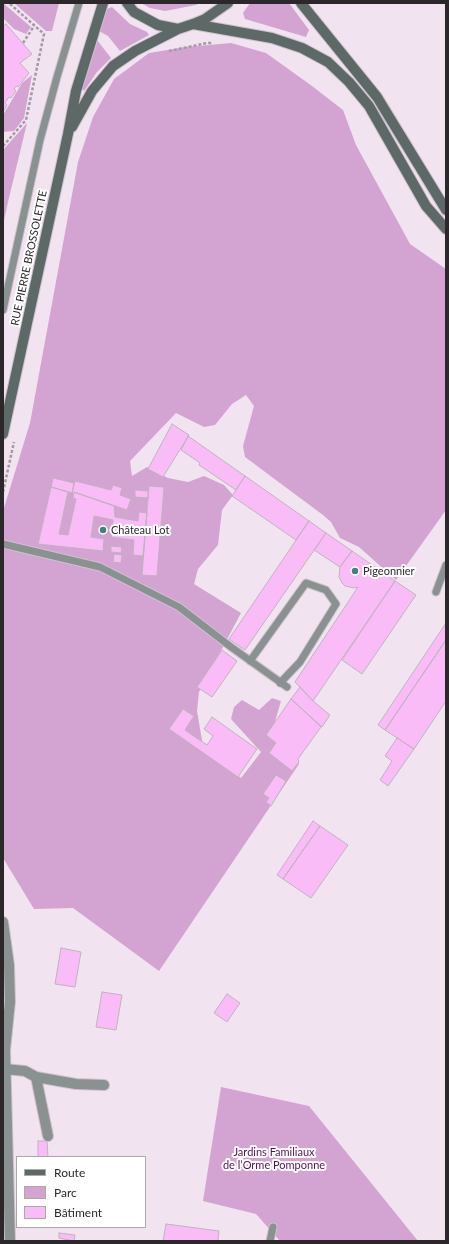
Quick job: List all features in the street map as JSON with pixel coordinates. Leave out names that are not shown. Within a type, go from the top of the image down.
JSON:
[{"type":"main road","name":"RUE PIERRE BROSSOLETTE","points":[[3,434],[76,91],[103,3]]},
{"type":"main road","points":[[127,3],[134,12],[158,25],[178,29]]},
{"type":"main road","name":"RUE PIERRE BROSSOLETTE","points":[[68,134],[92,91],[113,66],[135,51],[178,29],[205,19],[228,3]]},
{"type":"main road","points":[[301,3],[377,97],[446,210]]},
{"type":"main road","points":[[193,24],[272,38],[302,48],[328,62],[349,82],[369,106],[426,206],[446,229]]},
{"type":"street","points":[[3,922],[9,965],[10,1002],[5,1050],[10,1241]]},
{"type":"street","points":[[5,1069],[25,1071],[36,1077],[76,1084],[104,1085]]},
{"type":"street","points":[[36,1077],[48,1136]]},
{"type":"lane","points":[[3,310],[40,140],[78,3]]},
{"type":"lane","points":[[3,544],[100,567],[179,607],[287,687]]},
{"type":"lane","points":[[436,592],[446,565]]},
{"type":"lane","points":[[250,661],[306,582],[326,590],[336,604],[300,662],[280,683]]},
{"type":"lane","points":[[270,1241],[273,1227]]},
{"type":"path","points":[[3,146],[26,120],[44,34],[9,3]]},
{"type":"path","points":[[23,43],[34,26]]},
{"type":"path","points":[[162,52],[207,43],[215,43]]},
{"type":"path","points":[[3,492],[16,435]]},
{"type":"green space","points":[[3,3],[31,27],[26,34],[14,29],[3,18]]},
{"type":"green space","points":[[14,3],[59,3],[52,31],[46,31]]},
{"type":"green space","points":[[141,3],[199,3],[196,5],[165,11],[150,8]]},
{"type":"green space","points":[[250,3],[289,3],[309,30],[306,37],[245,19],[243,13]]},
{"type":"green space","points":[[112,7],[130,24],[147,32],[149,35],[120,51],[108,36],[99,31],[107,9]]},
{"type":"green space","points":[[97,40],[111,58],[97,72],[84,91],[81,87]]},
{"type":"green space","points":[[231,43],[266,53],[343,110],[356,145],[410,244],[446,269],[446,510],[396,580],[359,547],[340,538],[331,522],[323,515],[245,457],[243,446],[254,406],[246,395],[232,404],[215,425],[204,427],[176,413],[130,461],[132,476],[147,467],[168,478],[188,482],[204,476],[224,485],[233,495],[222,510],[218,545],[198,569],[194,584],[241,613],[199,692],[197,711],[203,746],[241,778],[261,752],[231,719],[234,707],[242,700],[259,710],[272,698],[281,701],[272,732],[299,764],[159,971],[73,908],[34,909],[3,858],[3,511],[30,423],[78,162],[93,117],[114,79],[149,53],[186,47]]},
{"type":"green space","points":[[32,75],[24,118],[14,131],[3,132],[3,115],[22,83]]},
{"type":"green space","points":[[27,123],[8,202],[3,225],[3,150]]},
{"type":"green space","name":"Jardins Familiaux de l’Orme Pomponne","points":[[221,1087],[309,1106],[418,1241],[280,1241],[256,1214],[203,1201]]},
{"type":"building","points":[[6,24],[32,54],[20,63],[29,73],[18,87],[16,86],[14,89],[16,91],[5,103],[7,105],[3,112],[3,26]]},
{"type":"building","points":[[172,424],[189,435],[163,477],[148,469]]},
{"type":"building","points":[[188,436],[245,476],[236,490],[199,465],[200,463],[181,450]]},
{"type":"building","points":[[245,476],[309,521],[296,540],[232,496]]},
{"type":"building","points":[[53,478],[74,483],[72,493],[51,487]]},
{"type":"building","points":[[75,481],[111,490],[113,485],[122,488],[120,495],[131,499],[127,510],[74,492],[74,494],[72,493]]},
{"type":"building","points":[[149,486],[164,487],[157,576],[142,575]]},
{"type":"building","points":[[51,487],[68,492],[59,534],[68,535],[76,499],[73,498],[74,492],[114,506],[115,517],[138,521],[139,512],[147,513],[143,556],[133,555],[134,540],[111,537],[113,520],[94,516],[91,537],[104,539],[103,551],[38,544]]},
{"type":"building","points":[[135,490],[148,491],[148,498],[135,497]]},
{"type":"building","points":[[309,521],[326,533],[245,650],[229,639]]},
{"type":"building","points":[[326,533],[352,551],[340,567],[314,550]]},
{"type":"building","points":[[111,546],[122,547],[121,553],[111,552]]},
{"type":"building","points":[[352,551],[395,581],[313,701],[295,682],[358,587],[354,588],[345,586],[339,577],[340,567]]},
{"type":"building","points":[[114,554],[122,555],[121,563],[113,562]]},
{"type":"building","points":[[395,581],[416,595],[362,674],[342,660]]},
{"type":"building","points":[[446,623],[446,640],[385,730],[378,725]]},
{"type":"building","points":[[446,640],[446,701],[414,749],[385,730]]},
{"type":"building","points":[[222,650],[237,661],[212,697],[197,687]]},
{"type":"building","points":[[300,687],[313,701],[330,715],[322,727],[291,699]]},
{"type":"building","points":[[291,699],[321,727],[298,759],[299,762],[292,771],[269,753],[276,743],[266,735]]},
{"type":"building","points":[[183,709],[194,716],[185,730],[207,745],[213,736],[204,729],[212,717],[257,749],[238,777],[169,729]]},
{"type":"building","points":[[397,738],[414,749],[388,786],[380,780],[392,761],[385,756]]},
{"type":"building","points":[[276,775],[286,781],[271,806],[266,802],[269,798],[263,794]]},
{"type":"building","points":[[313,821],[320,826],[283,879],[277,875]]},
{"type":"building","points":[[320,826],[348,845],[311,898],[283,879]]},
{"type":"building","points":[[61,948],[81,952],[75,987],[55,984]]},
{"type":"building","points":[[102,992],[122,995],[116,1030],[96,1027]]},
{"type":"building","points":[[227,994],[240,1003],[227,1022],[214,1013]]},
{"type":"building","points":[[38,1141],[47,1141],[48,1156],[38,1156]]},
{"type":"building","points":[[166,1224],[219,1231],[218,1241],[163,1241]]},
{"type":"building","points":[[59,1233],[75,1235],[74,1241],[59,1238]]},
{"type":"place","name":"Château Lot","points":[[103,530]]},
{"type":"place","name":"Pigeonnier","points":[[355,571]]}]
